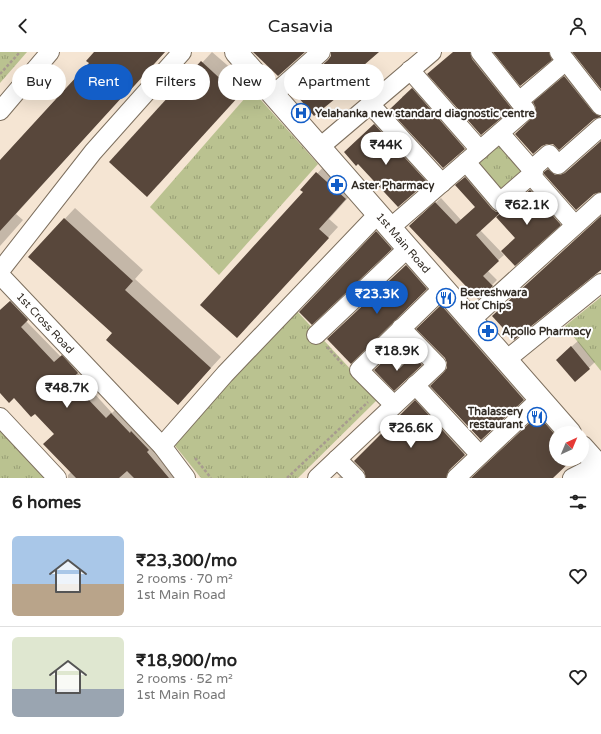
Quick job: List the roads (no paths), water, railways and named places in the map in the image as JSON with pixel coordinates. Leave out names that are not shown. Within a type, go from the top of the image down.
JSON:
[{"type":"street","points":[[0,112],[50,52]]},
{"type":"street","points":[[0,271],[93,152],[182,52]]},
{"type":"street","name":"1st Main Road","points":[[236,52],[247,64]]},
{"type":"street","points":[[276,92],[321,52]]},
{"type":"street","points":[[320,147],[432,52]]},
{"type":"street","points":[[162,446],[226,374],[384,221],[442,183],[526,110],[480,52]]},
{"type":"street","points":[[519,101],[562,57],[601,106]]},
{"type":"street","points":[[410,70],[480,150]]},
{"type":"street","name":"1st Main Road","points":[[276,96],[564,426]]},
{"type":"street","points":[[370,104],[442,183]]},
{"type":"street","points":[[466,162],[500,202],[549,154],[558,165],[601,127]]},
{"type":"street","points":[[500,133],[575,225]]},
{"type":"street","points":[[471,320],[601,202]]},
{"type":"street","points":[[316,336],[408,248]]},
{"type":"street","name":"1st Cross Road","points":[[0,275],[162,446],[186,478]]},
{"type":"street","points":[[506,360],[601,283]]},
{"type":"street","points":[[394,405],[359,370],[443,288]]},
{"type":"street","points":[[317,478],[437,365],[402,328]]},
{"type":"street","points":[[415,385],[480,456]]},
{"type":"street","points":[[456,478],[540,399]]},
{"type":"street","points":[[0,417],[53,477]]},
{"type":"street","points":[[572,478],[599,469],[589,455]]},
{"type":"street","points":[[338,459],[356,478]]},
{"type":"place","name":"Yelahanka new standard diagnostic centre","points":[[301,113]]},
{"type":"place","name":"Aster Pharmacy","points":[[337,185]]},
{"type":"place","name":"Beereshwara Hot Chips","points":[[446,298]]},
{"type":"place","name":"Apollo Pharmacy","points":[[488,331]]},
{"type":"place","name":"Thalassery restaurant","points":[[537,417]]}]
